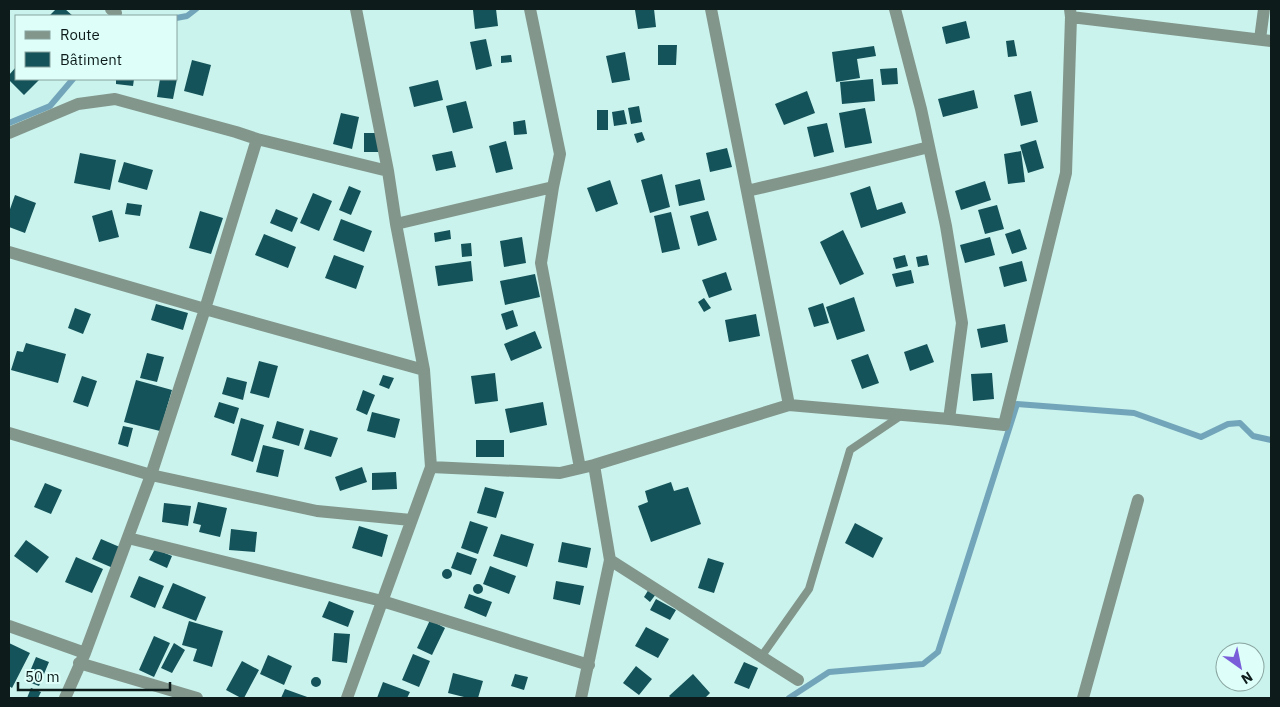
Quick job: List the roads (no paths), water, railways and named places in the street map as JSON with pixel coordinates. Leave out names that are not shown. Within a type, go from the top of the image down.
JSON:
[{"type":"street","points":[[347,698],[431,467],[424,370],[356,9]]},
{"type":"street","points":[[530,9],[560,154],[541,262],[580,468]]},
{"type":"street","points":[[710,9],[789,406]]},
{"type":"street","points":[[895,9],[922,109],[946,226],[962,324],[949,418]]},
{"type":"street","points":[[431,467],[560,472],[594,464],[789,406],[949,418],[1004,425],[1066,173],[1071,13],[1266,40],[1264,9]]},
{"type":"street","points":[[9,133],[78,104],[115,99],[258,139],[388,171]]},
{"type":"street","points":[[64,698],[82,658],[151,475],[258,139]]},
{"type":"street","points":[[747,191],[929,147]]},
{"type":"street","points":[[396,224],[553,187]]},
{"type":"street","points":[[9,252],[424,370]]},
{"type":"street","points":[[9,433],[151,475],[317,512],[411,520]]},
{"type":"street","points":[[581,698],[610,560],[594,464]]},
{"type":"street","points":[[1083,698],[1138,500]]},
{"type":"street","points":[[128,538],[382,601],[589,665]]},
{"type":"street","points":[[610,560],[798,680]]},
{"type":"street","points":[[9,626],[82,658],[197,698]]},
{"type":"lane","points":[[761,657],[809,589],[850,450],[902,414]]},
{"type":"waterway","points":[[178,18],[187,16],[196,9]]},
{"type":"waterway","points":[[9,123],[50,106],[72,80]]},
{"type":"waterway","points":[[789,698],[829,672],[923,664],[938,652],[1017,404],[1134,413],[1201,437],[1228,424],[1240,423],[1253,436],[1271,440]]}]
